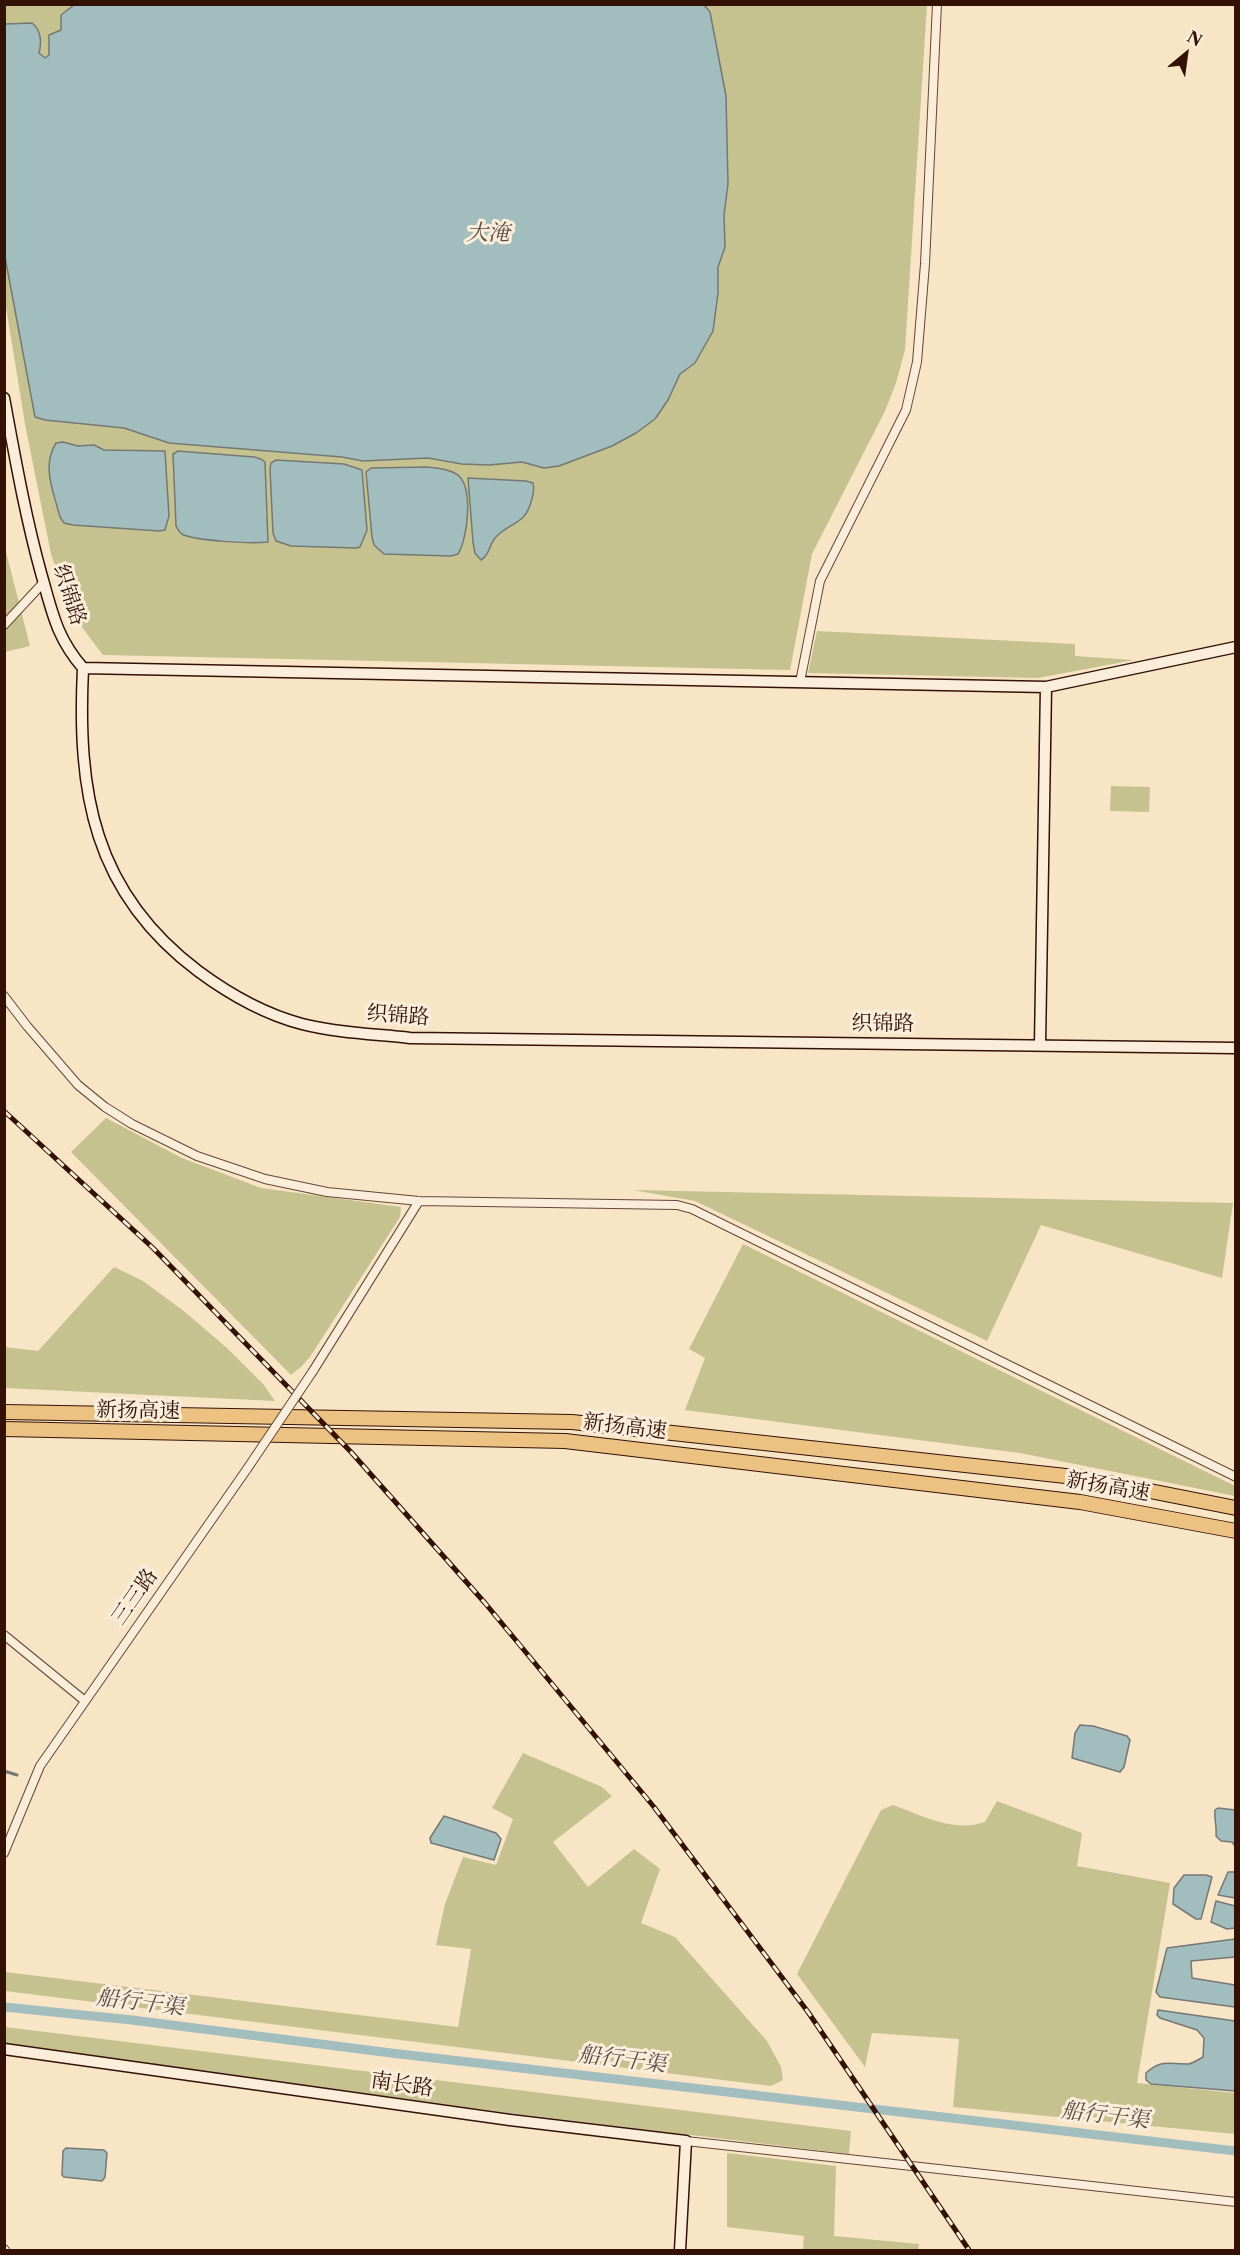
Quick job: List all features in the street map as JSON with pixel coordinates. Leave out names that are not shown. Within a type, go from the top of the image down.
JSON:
[{"type":"highway","name":"新扬高速","points":[[4,1412],[572,1422],[1084,1478],[1236,1508]]},
{"type":"highway","name":"新扬高速","points":[[4,1429],[565,1441],[1080,1502],[1236,1531]]},
{"type":"street","points":[[800,682],[820,581],[906,410],[917,362],[925,264],[937,4]]},
{"type":"street","name":"织锦路","points":[[4,398],[26,521],[58,632],[70,653],[83,668],[81,718],[83,758],[101,845],[117,881],[143,921],[175,954],[218,987],[262,1010],[319,1028],[410,1038],[1236,1048]]},
{"type":"street","points":[[4,625],[44,582]]},
{"type":"street","points":[[83,668],[1046,687],[1236,647]]},
{"type":"street","points":[[1040,1044],[1046,687]]},
{"type":"street","points":[[4,996],[78,1085],[132,1124],[196,1156],[265,1179],[327,1192],[419,1201],[667,1205],[692,1209],[1236,1477]]},
{"type":"street","name":"三三路","points":[[4,1853],[39,1766],[313,1371],[419,1201]]},
{"type":"street","points":[[4,1635],[85,1701]]},
{"type":"street","name":"南长路","points":[[4,2049],[510,2120],[686,2141]]},
{"type":"street","points":[[680,2250],[686,2141],[1236,2202]]},
{"type":"shaded area","points":[[4,5],[927,5],[905,350],[885,411],[812,554],[790,670],[103,655],[69,608],[51,554],[25,424],[5,301]]},
{"type":"shaded area","points":[[4,544],[30,646],[5,652],[4,652]]},
{"type":"shaded area","points":[[817,631],[1075,644],[1075,656],[1134,660],[1038,678],[808,673]]},
{"type":"shaded area","points":[[1111,786],[1150,787],[1149,812],[1110,811]]},
{"type":"shaded area","points":[[106,1118],[182,1158],[261,1188],[401,1207],[400,1217],[310,1357],[291,1375],[71,1152]]},
{"type":"shaded area","points":[[633,1190],[1233,1203],[1222,1278],[1041,1225],[987,1341],[695,1201]]},
{"type":"shaded area","points":[[743,1244],[1235,1486],[1235,1496],[1020,1453],[685,1410],[705,1358],[689,1349]]},
{"type":"shaded area","points":[[114,1267],[143,1281],[185,1312],[227,1348],[264,1385],[275,1401],[5,1388],[5,1347],[38,1351]]},
{"type":"shaded area","points":[[523,1753],[602,1787],[612,1796],[553,1842],[588,1887],[634,1849],[660,1869],[641,1923],[675,1937],[767,2041],[781,2067],[783,2080],[771,2086],[5,1991],[5,1972],[458,2027],[471,1949],[436,1945],[445,1904],[463,1857],[496,1865],[513,1819],[492,1808]]},
{"type":"shaded area","points":[[997,1801],[1082,1833],[1077,1866],[1170,1883],[1137,2083],[1235,2093],[1235,2134],[953,2107],[959,2039],[872,2033],[865,2067],[797,1974],[881,1810],[893,1805],[939,1822],[962,1826],[985,1822]]},
{"type":"shaded area","points":[[5,2027],[851,2131],[849,2154],[509,2113],[5,2044]]},
{"type":"shaded area","points":[[727,2153],[836,2166],[834,2236],[919,2244],[918,2250],[803,2250],[804,2236],[727,2227]]},
{"type":"water","name":"大淹","points":[[74,5],[704,5],[710,12],[726,96],[728,184],[724,215],[725,247],[718,267],[718,293],[713,331],[695,363],[680,374],[668,400],[655,419],[612,446],[559,466],[544,468],[522,462],[489,465],[462,464],[428,458],[363,461],[342,457],[169,443],[124,428],[35,417],[5,257],[5,24],[32,23],[40,36],[39,53],[45,58],[49,55],[49,35],[61,30],[61,15]]},
{"type":"water","points":[[63,442],[78,446],[94,445],[104,450],[165,451],[169,516],[165,530],[64,523],[60,517],[49,470],[49,461],[56,443]]},
{"type":"water","points":[[178,451],[254,457],[265,462],[268,542],[211,540],[180,532],[176,526],[173,454]]},
{"type":"water","points":[[276,460],[344,464],[362,470],[367,530],[360,547],[291,546],[276,541],[273,533],[270,469],[271,463]]},
{"type":"water","points":[[427,467],[452,472],[463,482],[468,514],[458,554],[451,556],[384,554],[374,545],[372,537],[366,472],[371,468]]},
{"type":"water","points":[[468,478],[526,481],[533,483],[534,486],[532,499],[525,515],[496,537],[481,560],[475,553],[473,542]]},
{"type":"water","points":[[1080,1725],[1093,1726],[1127,1736],[1130,1740],[1124,1767],[1120,1772],[1072,1758],[1075,1733]]},
{"type":"water","points":[[1218,1808],[1235,1810],[1235,1846],[1232,1842],[1221,1841],[1216,1836],[1215,1810]]},
{"type":"water","points":[[444,1816],[496,1833],[501,1839],[494,1860],[431,1843],[430,1838]]},
{"type":"water","points":[[1228,1872],[1235,1872],[1235,1898],[1218,1895]]},
{"type":"water","points":[[1184,1875],[1212,1877],[1201,1919],[1196,1919],[1173,1904],[1174,1888]]},
{"type":"water","points":[[1216,1901],[1235,1906],[1235,1928],[1227,1929],[1211,1922]]},
{"type":"water","points":[[1235,1939],[1235,1957],[1191,1961],[1192,1978],[1235,1985],[1235,2007],[1160,1997],[1156,1992],[1167,1948]]},
{"type":"water","points":[[1158,2010],[1235,2021],[1235,2091],[1151,2084],[1146,2080],[1146,2073],[1157,2065],[1189,2064],[1203,2057],[1204,2038],[1197,2030],[1160,2018],[1157,2015]]},
{"type":"water","points":[[66,2148],[104,2150],[107,2153],[105,2177],[102,2181],[64,2177],[62,2175],[63,2151]]},
{"type":"waterway","points":[[4,1771],[17,1775]]},
{"type":"waterway","name":"船行干渠","points":[[4,2007],[132,2020],[391,2053],[1236,2151]]},
{"type":"railway","points":[[4,1111],[153,1248],[351,1452],[485,1603],[654,1807],[808,2012],[969,2250]]}]
